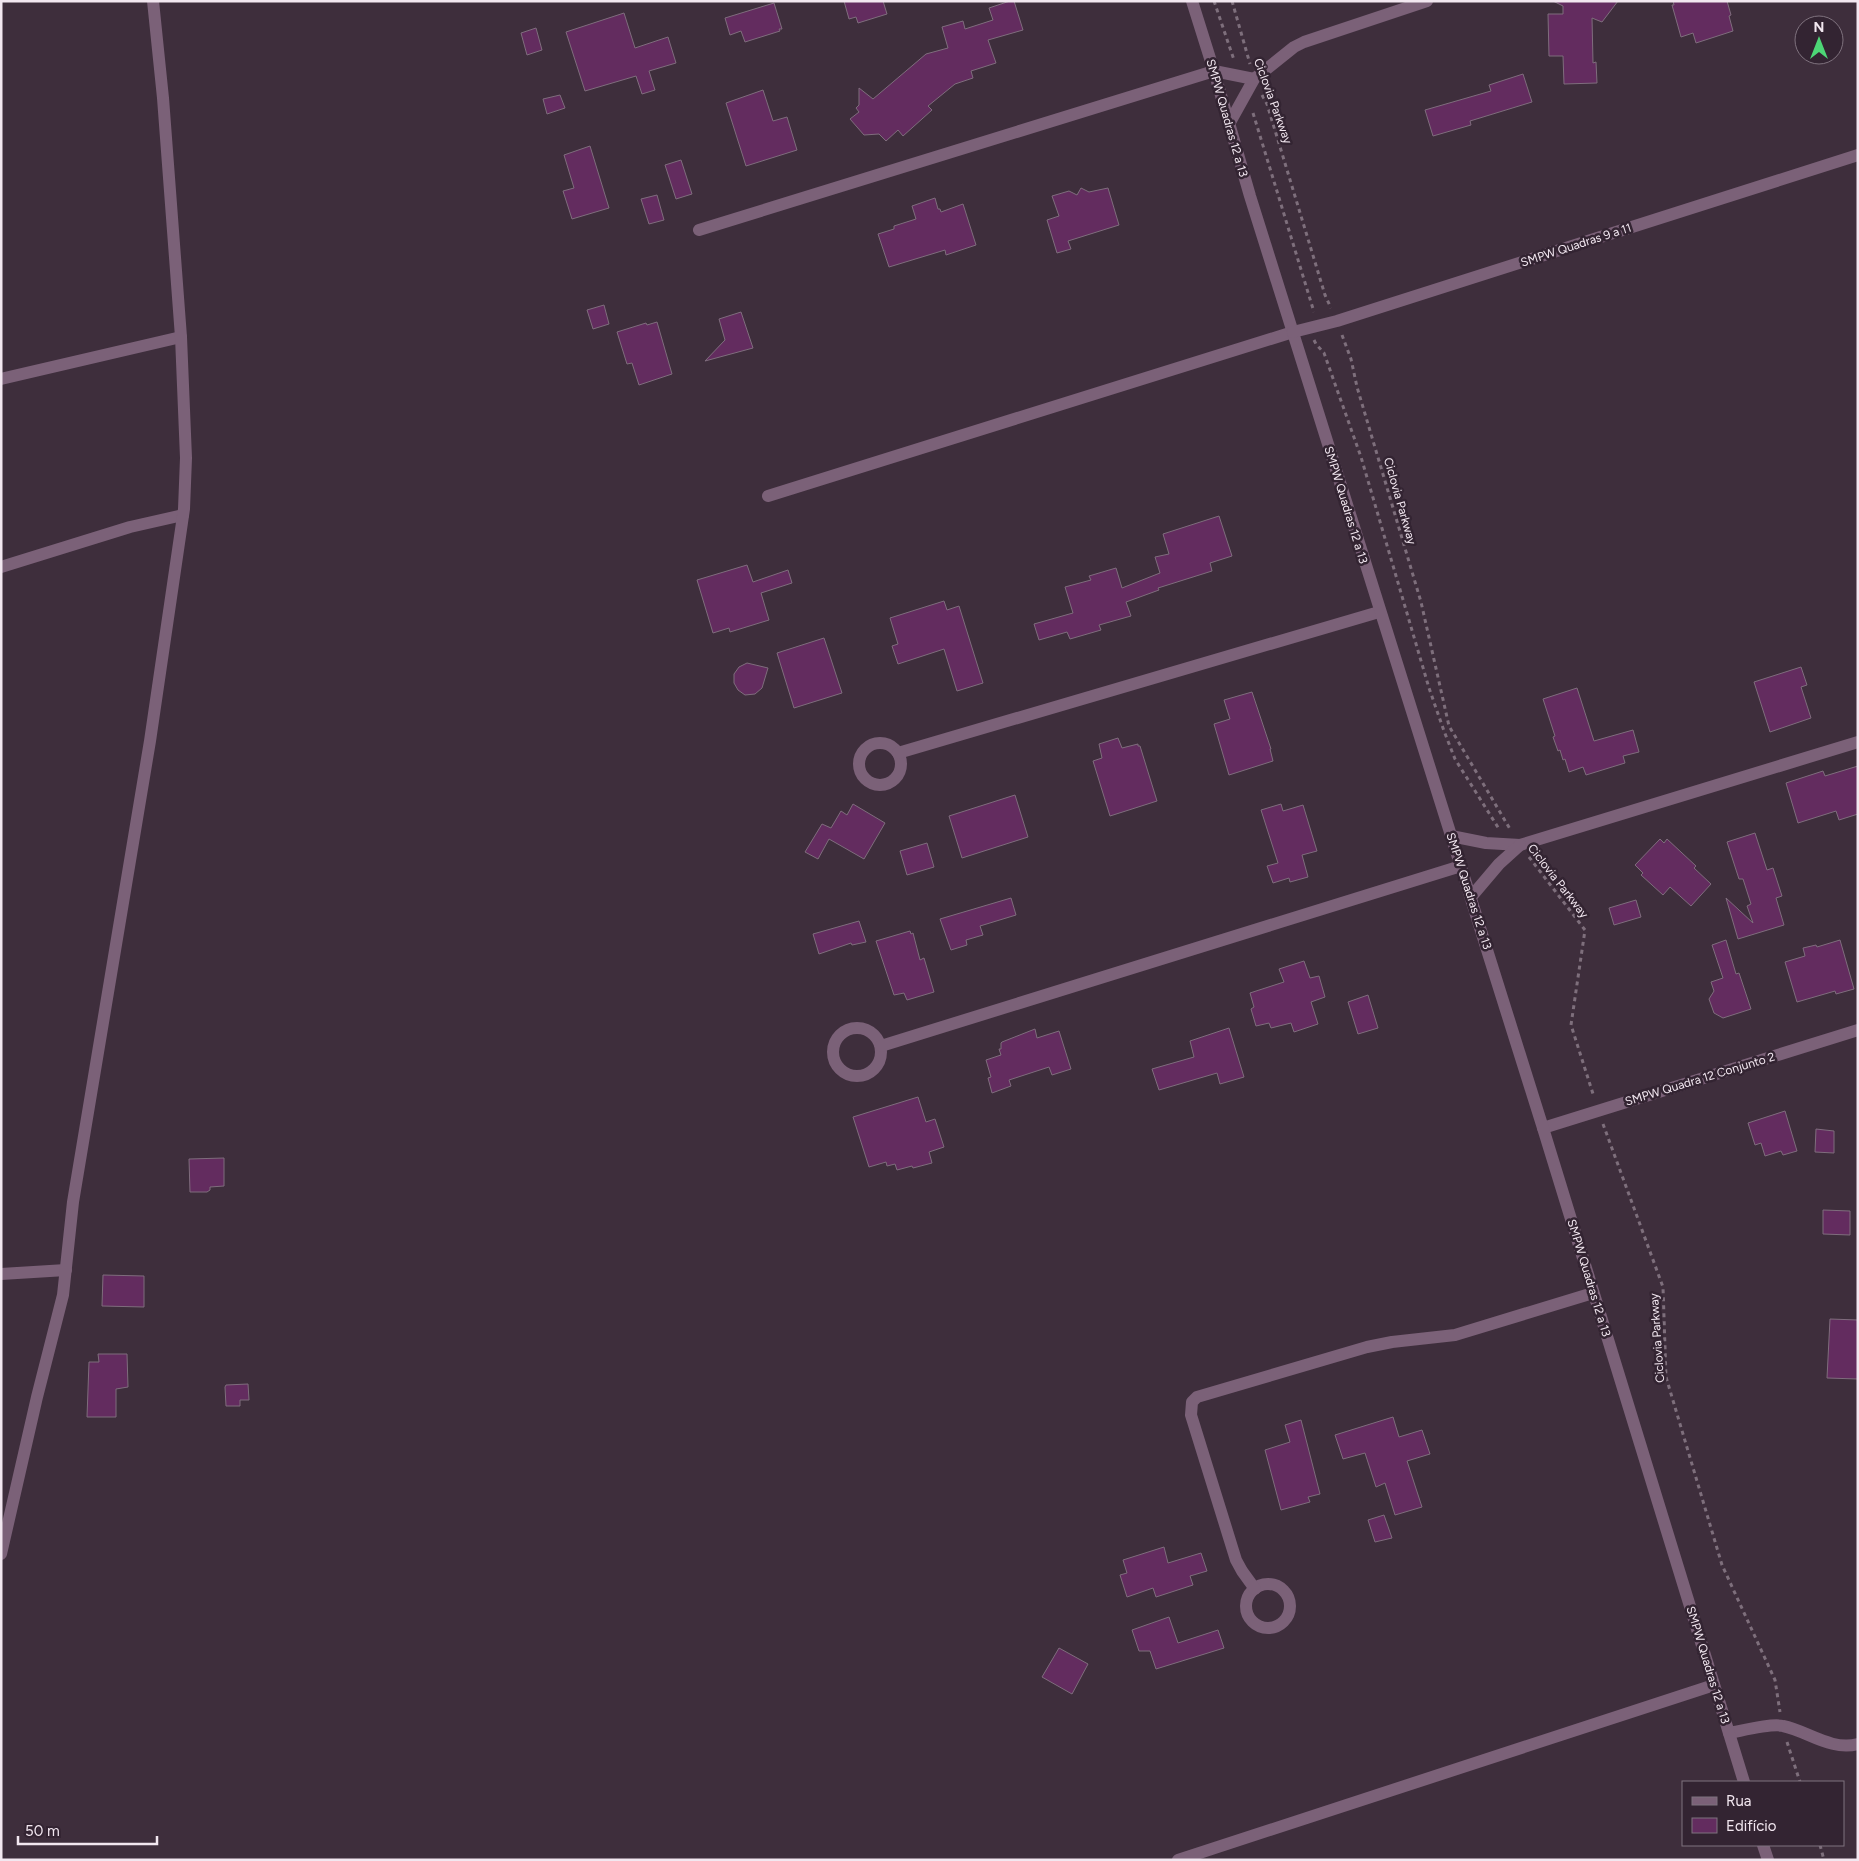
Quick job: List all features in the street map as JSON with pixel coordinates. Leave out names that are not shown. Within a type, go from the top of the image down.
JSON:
[{"type":"street","points":[[1,1554],[36,1396],[63,1295],[75,1193],[150,741],[183,515],[186,458],[181,337],[163,98],[153,1]]},
{"type":"street","name":"SMPW Quadras 12 a 13","points":[[1192,1],[1250,196],[1543,1128],[1744,1781]]},
{"type":"street","points":[[1229,124],[1254,79],[1294,48],[1304,42],[1427,1]]},
{"type":"street","points":[[699,230],[1214,70],[1254,79]]},
{"type":"street","name":"SMPW Quadras 9 a 11","points":[[768,496],[1293,332],[1337,321],[1858,155]]},
{"type":"street","points":[[1,379],[181,337]]},
{"type":"street","points":[[1,567],[130,527],[183,515]]},
{"type":"street","points":[[898,754],[1380,612]]},
{"type":"street","points":[[1451,836],[1486,843],[1515,845],[1858,742]]},
{"type":"street","points":[[1471,897],[1515,845]]},
{"type":"street","points":[[881,1046],[1461,866]]},
{"type":"street","name":"SMPW Quadra 12 Conjunto 2","points":[[1543,1128],[1858,1030]]},
{"type":"street","points":[[1,1274],[66,1270]]},
{"type":"street","points":[[1255,1589],[1236,1560],[1191,1415],[1192,1402],[1197,1396],[1367,1347],[1392,1342],[1455,1335],[1593,1293]]},
{"type":"street","points":[[1178,1860],[1714,1685]]},
{"type":"street","points":[[1729,1733],[1782,1725],[1827,1743],[1846,1746],[1858,1744]]},
{"type":"street","points":[[1763,1846],[1768,1860]]},
{"type":"path","points":[[1214,1],[1240,76]]},
{"type":"path","name":"Ciclovia Parkway","points":[[1232,1],[1254,79],[1267,104],[1325,295],[1351,359],[1357,387],[1421,602],[1449,726],[1515,845],[1585,930],[1571,1025],[1616,1163],[1663,1287],[1666,1378],[1722,1565],[1775,1680],[1782,1725],[1800,1781]]},
{"type":"path","points":[[1247,93],[1315,313],[1311,328],[1316,344],[1324,353],[1361,458],[1429,688],[1451,750],[1479,799],[1515,845]]},
{"type":"path","points":[[1820,1846],[1824,1860]]},
{"type":"building","points":[[844,1],[883,1],[887,14],[858,23],[856,17],[849,19]]},
{"type":"building","points":[[1014,1],[1023,30],[988,40],[996,63],[971,71],[973,78],[955,84],[928,106],[932,110],[903,136],[898,130],[886,141],[879,134],[864,135],[850,119],[859,112],[856,108],[859,105],[859,88],[873,99],[926,54],[948,48],[942,27],[963,21],[965,29],[993,20],[989,8]]},
{"type":"building","points":[[1553,1],[1618,1],[1602,22],[1592,18],[1593,63],[1596,62],[1597,83],[1564,84],[1563,56],[1549,56],[1548,14],[1563,14],[1563,6]]},
{"type":"building","points":[[1673,1],[1727,1],[1733,31],[1696,43],[1693,33],[1681,37],[1672,5],[1674,5]]},
{"type":"building","points":[[774,3],[782,29],[779,29],[780,31],[745,42],[741,31],[730,35],[725,18]]},
{"type":"building","points":[[624,13],[635,48],[668,37],[676,63],[649,71],[655,90],[642,94],[636,76],[585,91],[566,32]]},
{"type":"building","points":[[536,28],[542,50],[527,55],[521,33]]},
{"type":"building","points":[[1523,74],[1532,102],[1470,121],[1471,125],[1433,136],[1425,110],[1491,91],[1489,85]]},
{"type":"building","points":[[763,90],[773,121],[787,117],[797,150],[746,166],[726,103]]},
{"type":"building","points":[[560,95],[565,108],[547,114],[543,99]]},
{"type":"building","points":[[590,146],[609,208],[572,219],[563,191],[574,188],[564,155]]},
{"type":"building","points":[[681,160],[692,194],[676,199],[665,165]]},
{"type":"building","points":[[1081,188],[1089,192],[1108,188],[1119,225],[1068,241],[1071,249],[1057,253],[1047,220],[1059,216],[1052,196],[1069,191],[1077,195]]},
{"type":"building","points":[[657,195],[664,220],[649,224],[641,199]]},
{"type":"building","points":[[935,198],[938,209],[941,212],[963,204],[976,245],[946,255],[945,250],[889,267],[878,234],[894,229],[894,226],[916,219],[912,206]]},
{"type":"building","points":[[604,305],[609,324],[593,329],[587,310]]},
{"type":"building","points":[[741,312],[753,348],[705,361],[725,340],[719,319]]},
{"type":"building","points":[[657,322],[672,374],[639,385],[632,363],[627,364],[617,332],[646,323],[647,325]]},
{"type":"building","points":[[1219,516],[1232,556],[1210,563],[1212,571],[1158,588],[1159,590],[1126,602],[1131,616],[1099,625],[1101,630],[1070,639],[1067,632],[1039,640],[1034,624],[1073,613],[1065,587],[1091,580],[1089,576],[1116,568],[1122,588],[1160,573],[1155,557],[1169,554],[1163,534]]},
{"type":"building","points":[[747,565],[753,582],[788,570],[792,583],[761,593],[769,620],[730,632],[729,628],[713,633],[697,580]]},
{"type":"building","points":[[944,601],[947,610],[959,606],[983,683],[957,691],[944,649],[898,664],[892,646],[898,644],[890,618]]},
{"type":"building","points":[[824,638],[842,693],[794,708],[777,653]]},
{"type":"building","points":[[747,663],[768,668],[762,688],[755,694],[745,695],[738,690],[734,683],[734,674],[739,667]]},
{"type":"building","points":[[1801,667],[1807,685],[1801,687],[1811,718],[1770,732],[1754,682]]},
{"type":"building","points":[[1577,688],[1594,741],[1633,730],[1639,752],[1623,756],[1625,763],[1586,775],[1583,767],[1569,772],[1565,759],[1563,760],[1560,750],[1558,751],[1553,737],[1555,736],[1543,699]]},
{"type":"building","points":[[1252,692],[1271,749],[1273,761],[1229,775],[1214,724],[1230,719],[1224,700]]},
{"type":"building","points":[[1118,738],[1122,748],[1138,744],[1140,746],[1157,801],[1110,816],[1093,761],[1102,758],[1099,744]]},
{"type":"building","points":[[1858,766],[1858,814],[1839,820],[1836,811],[1798,823],[1786,783],[1823,771],[1825,776]]},
{"type":"building","points":[[1015,795],[1028,837],[962,858],[949,816]]},
{"type":"building","points":[[853,804],[885,823],[864,859],[829,839],[818,859],[805,852],[822,824],[831,828],[841,811],[847,815]]},
{"type":"building","points":[[1281,804],[1283,811],[1303,805],[1317,851],[1302,855],[1308,877],[1290,882],[1289,878],[1273,883],[1267,866],[1278,863],[1261,810]]},
{"type":"building","points":[[1755,833],[1767,870],[1773,868],[1782,896],[1776,898],[1784,925],[1738,939],[1726,898],[1753,923],[1747,906],[1751,904],[1743,879],[1739,879],[1727,842]]},
{"type":"building","points":[[1660,839],[1664,843],[1667,839],[1696,866],[1694,868],[1711,884],[1691,906],[1670,887],[1663,895],[1641,875],[1643,873],[1635,865]]},
{"type":"building","points":[[927,843],[934,867],[907,875],[900,851]]},
{"type":"building","points":[[1011,898],[1016,915],[980,926],[983,935],[966,940],[967,945],[951,950],[940,919]]},
{"type":"building","points":[[1636,900],[1641,917],[1614,925],[1609,908]]},
{"type":"building","points":[[859,921],[866,942],[852,945],[851,943],[819,954],[813,934]]},
{"type":"building","points":[[910,931],[911,934],[913,933],[920,960],[924,958],[934,992],[907,1000],[904,993],[894,995],[876,941]]},
{"type":"building","points":[[1726,940],[1736,974],[1739,973],[1751,1009],[1723,1018],[1714,1013],[1709,999],[1714,991],[1711,982],[1723,978],[1712,945]]},
{"type":"building","points":[[1840,940],[1854,989],[1836,994],[1835,991],[1797,1002],[1785,962],[1805,956],[1803,948],[1816,945],[1817,947]]},
{"type":"building","points":[[1304,961],[1310,978],[1319,976],[1325,997],[1311,1002],[1318,1024],[1294,1032],[1291,1023],[1271,1028],[1269,1023],[1256,1026],[1251,1009],[1254,1007],[1250,993],[1284,982],[1279,969]]},
{"type":"building","points":[[1368,995],[1378,1028],[1358,1034],[1348,1002]]},
{"type":"building","points":[[1229,1028],[1244,1077],[1220,1084],[1217,1073],[1159,1090],[1152,1069],[1194,1057],[1190,1041]]},
{"type":"building","points":[[1035,1029],[1037,1038],[1059,1031],[1071,1069],[1052,1075],[1049,1067],[1009,1080],[1011,1086],[992,1093],[988,1078],[991,1077],[986,1060],[1001,1055],[999,1049],[1001,1049],[1002,1042]]},
{"type":"building","points":[[918,1097],[926,1122],[935,1119],[944,1147],[929,1152],[932,1163],[897,1170],[895,1164],[887,1166],[886,1162],[869,1167],[853,1117]]},
{"type":"building","points":[[1785,1111],[1797,1151],[1783,1155],[1781,1151],[1765,1156],[1761,1143],[1755,1145],[1748,1123]]},
{"type":"building","points":[[1816,1129],[1834,1131],[1834,1153],[1815,1152]]},
{"type":"building","points":[[224,1158],[224,1186],[210,1187],[210,1190],[207,1192],[190,1192],[189,1159]]},
{"type":"building","points":[[1823,1210],[1850,1211],[1850,1235],[1823,1234]]},
{"type":"building","points":[[103,1275],[144,1276],[144,1307],[102,1306]]},
{"type":"building","points":[[1830,1319],[1858,1320],[1858,1379],[1827,1378]]},
{"type":"building","points":[[98,1354],[127,1354],[128,1387],[116,1389],[116,1417],[87,1417],[89,1362],[99,1362]]},
{"type":"building","points":[[248,1384],[249,1400],[240,1400],[240,1406],[226,1406],[226,1385]]},
{"type":"building","points":[[1393,1417],[1399,1437],[1422,1430],[1430,1454],[1407,1461],[1422,1507],[1395,1515],[1385,1483],[1376,1487],[1365,1453],[1343,1459],[1335,1435]]},
{"type":"building","points":[[1301,1420],[1320,1494],[1308,1497],[1310,1502],[1281,1510],[1265,1450],[1290,1442],[1285,1425]]},
{"type":"building","points":[[1384,1515],[1392,1538],[1375,1542],[1368,1520]]},
{"type":"building","points":[[1164,1547],[1168,1563],[1201,1553],[1207,1571],[1190,1576],[1193,1585],[1156,1597],[1153,1588],[1127,1597],[1120,1575],[1127,1573],[1123,1560]]},
{"type":"building","points":[[1169,1617],[1178,1643],[1218,1630],[1224,1648],[1156,1669],[1150,1651],[1139,1651],[1132,1630]]},
{"type":"building","points":[[1059,1648],[1088,1664],[1072,1694],[1042,1677]]}]
